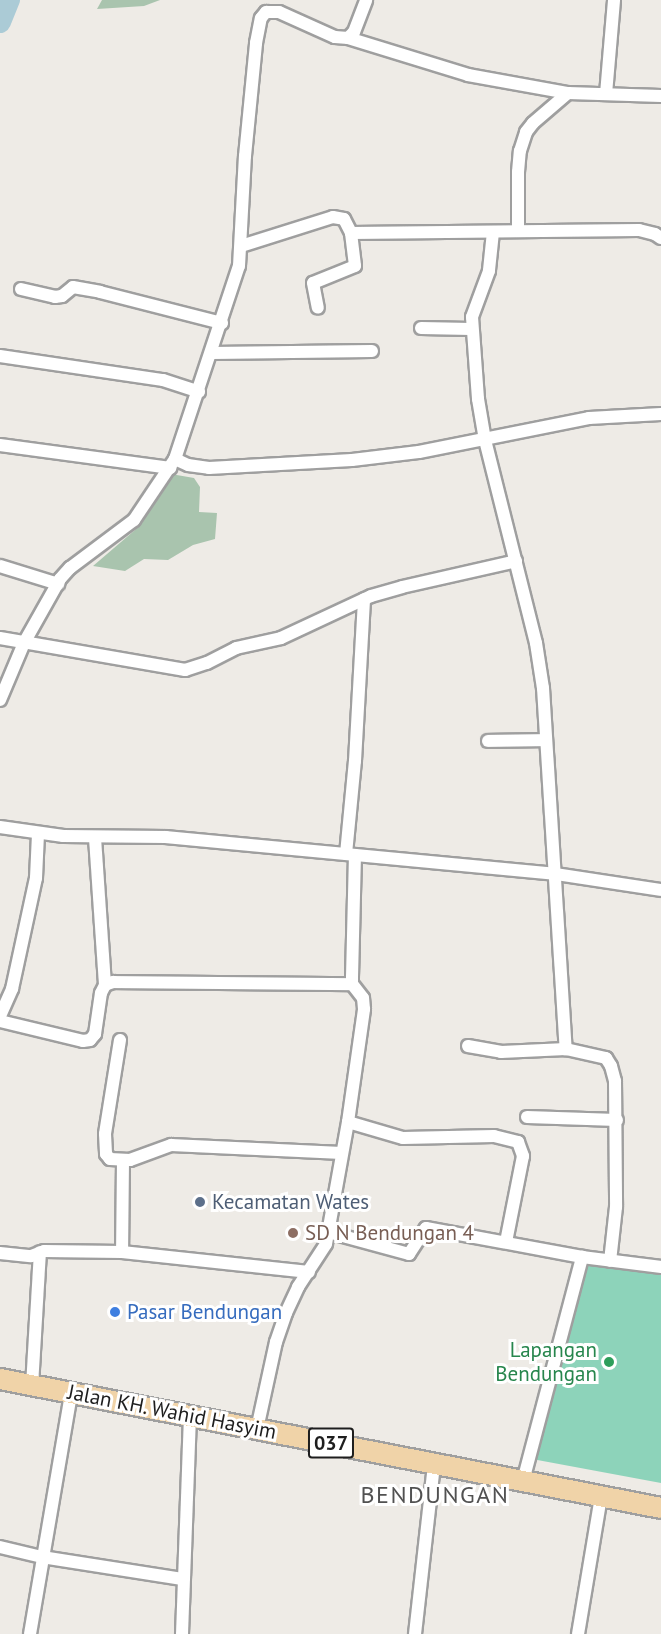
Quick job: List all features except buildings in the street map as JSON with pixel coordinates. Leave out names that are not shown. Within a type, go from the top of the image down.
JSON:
[{"type":"main road","name":"Jalan KH. Wahid Hasyim","points":[[0,1379],[661,1508]]},
{"type":"street","points":[[348,38],[354,32],[366,0]]},
{"type":"street","points":[[606,94],[614,0]]},
{"type":"street","points":[[0,700],[24,643],[58,584],[70,568],[134,520],[173,463],[237,277],[241,246],[245,156],[256,43],[261,18],[267,12],[279,12],[334,38],[348,38],[468,75],[568,93],[661,96]]},
{"type":"street","points":[[518,230],[519,161],[526,132],[533,123],[568,93]]},
{"type":"street","points":[[241,246],[333,218],[344,219],[351,233],[355,266],[313,283],[318,308]]},
{"type":"street","points":[[351,233],[639,230],[661,238]]},
{"type":"street","points":[[493,232],[489,271],[472,317],[471,329],[485,440],[536,643],[556,874],[566,1049]]},
{"type":"street","points":[[21,289],[55,297],[62,296],[73,287],[99,291],[222,323]]},
{"type":"street","points":[[421,328],[471,329]]},
{"type":"street","points":[[212,353],[372,351]]},
{"type":"street","points":[[0,356],[163,380],[199,392]]},
{"type":"street","points":[[0,445],[209,468],[238,468],[352,460],[485,440],[589,418],[661,414]]},
{"type":"street","points":[[0,638],[185,670],[207,663],[236,648],[291,633],[364,599],[402,586],[516,561]]},
{"type":"street","points":[[0,566],[58,584]]},
{"type":"street","points":[[257,1429],[276,1342],[286,1313],[298,1287],[322,1253],[328,1232],[348,1122],[364,1009],[363,998],[352,984],[350,854],[364,599]]},
{"type":"street","points":[[488,741],[546,740]]},
{"type":"street","points":[[0,827],[38,834],[95,838],[166,837],[350,854],[556,874],[661,890]]},
{"type":"street","points":[[38,834],[36,878],[12,989],[0,1018],[83,1041],[90,1040],[95,1034],[101,993],[105,985],[95,838]]},
{"type":"street","points":[[105,985],[113,982],[352,984]]},
{"type":"street","points":[[120,1040],[105,1134],[105,1150],[110,1159],[123,1161],[171,1145],[342,1153]]},
{"type":"street","points":[[468,1046],[501,1052],[566,1049],[609,1061],[615,1081],[617,1120],[616,1207],[610,1261]]},
{"type":"street","points":[[527,1117],[617,1120]]},
{"type":"street","points":[[348,1122],[403,1138],[494,1136],[518,1142],[523,1156],[506,1242]]},
{"type":"street","points":[[122,1252],[123,1161]]},
{"type":"street","points":[[328,1232],[409,1254],[426,1228],[582,1257],[661,1267]]},
{"type":"street","points":[[0,1253],[31,1256],[40,1252],[122,1252],[309,1272]]},
{"type":"street","points":[[32,1386],[40,1252]]},
{"type":"street","points":[[523,1481],[582,1257]]},
{"type":"street","points":[[30,1634],[71,1393]]},
{"type":"street","points":[[182,1634],[182,1580],[190,1416]]},
{"type":"street","points":[[415,1634],[434,1464]]},
{"type":"street","points":[[578,1634],[601,1496]]},
{"type":"street","points":[[0,1547],[42,1557],[182,1580]]},
{"type":"green space","points":[[102,0],[160,0],[144,6],[97,9]]},
{"type":"green space","points":[[171,474],[194,478],[200,487],[199,512],[217,513],[215,539],[193,545],[168,560],[144,559],[125,571],[93,566],[135,530],[159,489]]},
{"type":"green space","name":"Lapangan Bendungan","points":[[585,1256],[661,1265],[661,1483],[532,1459]]},
{"type":"waterway","points":[[0,22],[9,0]]},
{"type":"place","name":"Kecamatan Wates","points":[[200,1202]]},
{"type":"place","name":"SD N Bendungan 4","points":[[293,1233]]},
{"type":"place","name":"Pasar Bendungan","points":[[115,1312]]},
{"type":"place","name":"Lapangan Bendungan","points":[[609,1362]]},
{"type":"district","name":"BENDUNGAN","points":[[435,1495]]}]
